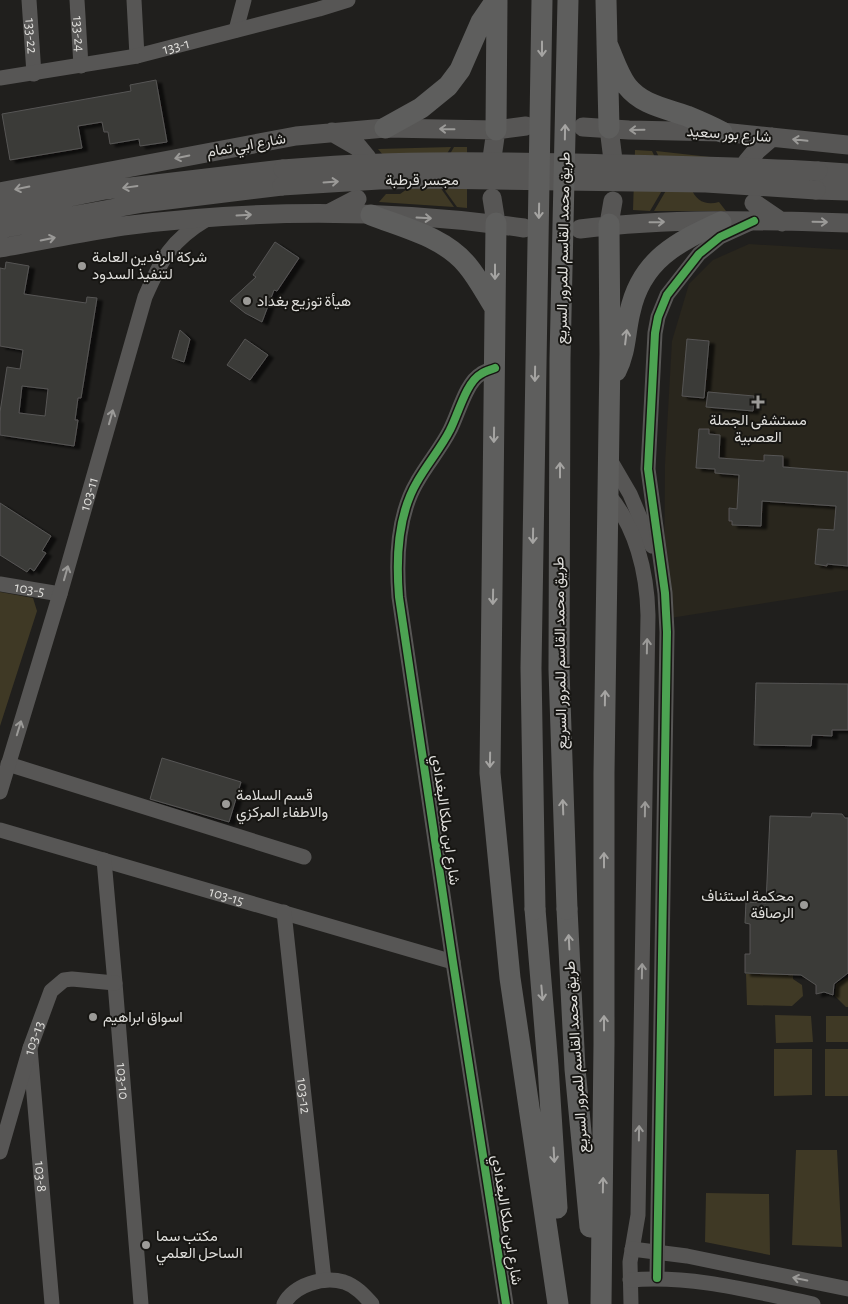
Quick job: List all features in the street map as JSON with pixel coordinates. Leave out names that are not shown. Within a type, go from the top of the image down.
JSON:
[{"type":"highway","points":[[385,128],[421,108],[448,86],[460,70],[481,22],[496,0]]},
{"type":"highway","points":[[496,0],[496,130]]},
{"type":"highway","name":"طريق محمد القاسم للمرور السريع","points":[[542,0],[531,668],[535,909],[548,1066],[562,1304]]},
{"type":"highway","name":"طريق محمد القاسم للمرور السريع","points":[[568,0],[560,349],[559,650],[567,908],[575,1069],[600,1304]]},
{"type":"highway","points":[[606,0],[609,128]]},
{"type":"highway","points":[[607,44],[623,79],[633,93],[642,100],[722,132]]},
{"type":"highway","points":[[371,215],[432,239],[451,250],[467,265],[495,308]]},
{"type":"highway","points":[[610,383],[622,356],[632,301],[642,279],[656,260],[675,245],[721,222]]},
{"type":"highway","points":[[496,224],[490,773],[510,978],[558,1304]]},
{"type":"highway","points":[[600,1304],[604,1044],[604,773],[610,383],[609,224]]},
{"type":"main road","name":"شارع ابي تمام","points":[[0,192],[246,144],[332,132],[385,128],[496,130],[526,126]]},
{"type":"main road","name":"شارع بور سعيد","points":[[583,127],[722,132],[848,145]]},
{"type":"main road","points":[[609,128],[613,160]]},
{"type":"main road","points":[[492,158],[496,130]]},
{"type":"main road","points":[[332,132],[358,147],[367,158]]},
{"type":"main road","points":[[747,162],[772,137]]},
{"type":"main road","name":"مجسر قرطبة","points":[[0,229],[348,164],[460,161],[714,166],[817,180],[848,191]]},
{"type":"main road","name":"مجسر قرطبة","points":[[817,180],[848,173]]},
{"type":"main road","name":"مجسر قرطبة","points":[[0,211],[105,190],[282,177]]},
{"type":"main road","points":[[492,198],[496,224]]},
{"type":"main road","points":[[326,214],[357,199]]},
{"type":"main road","points":[[609,224],[613,201]]},
{"type":"main road","points":[[580,229],[609,224],[721,222],[754,212],[782,222],[848,222]]},
{"type":"main road","points":[[0,248],[99,230],[210,217],[255,215],[371,215],[496,224],[524,228]]},
{"type":"street","name":"133-22","points":[[29,0],[34,74]]},
{"type":"street","name":"133-24","points":[[77,0],[81,66]]},
{"type":"street","points":[[134,0],[137,56]]},
{"type":"street","points":[[236,30],[244,0]]},
{"type":"street","name":"133-1","points":[[0,78],[137,56],[236,30],[319,4],[348,0]]},
{"type":"street","points":[[657,1278],[667,632],[663,573],[648,468],[655,333],[658,317],[667,295],[699,254],[754,212]]},
{"type":"street","name":"103-11","points":[[0,792],[60,594],[145,297],[158,268],[172,246],[188,231],[210,217]]},
{"type":"street","name":"شارع ابن ملكا البغدادي","points":[[495,368],[480,374],[472,382],[447,436],[416,483],[404,519],[398,550],[397,571],[399,597],[453,962],[506,1304]]},
{"type":"street","points":[[609,458],[630,494],[663,573]]},
{"type":"street","points":[[608,494],[623,516],[639,555],[646,586],[648,615],[638,1215],[632,1249],[631,1304]]},
{"type":"street","name":"103-5","points":[[0,584],[60,594]]},
{"type":"street","points":[[8,764],[304,857]]},
{"type":"street","name":"103-15","points":[[0,830],[453,962]]},
{"type":"street","name":"103-10","points":[[104,860],[141,1304]]},
{"type":"street","name":"103-12","points":[[284,912],[324,1280]]},
{"type":"street","name":"103-13","points":[[0,1152],[30,1048],[48,998],[57,985],[64,980],[115,983]]},
{"type":"street","name":"103-8","points":[[30,1048],[52,1304]]},
{"type":"street","points":[[632,1249],[687,1256],[848,1289]]},
{"type":"street","points":[[685,1279],[687,1256]]},
{"type":"street","points":[[630,1280],[657,1278],[709,1282],[813,1304]]},
{"type":"street","points":[[284,1304],[287,1299],[304,1286],[324,1280],[344,1282],[361,1292],[372,1304]]},
{"type":"shaded area","points":[[451,147],[433,177],[454,207],[379,202],[386,194],[400,194],[410,187],[378,149]]},
{"type":"shaded area","points":[[454,147],[467,147],[467,208],[457,207],[436,178]]},
{"type":"shaded area","points":[[635,150],[652,151],[667,182],[650,211],[633,210]]},
{"type":"shaded area","points":[[656,151],[728,159],[691,188],[702,201],[706,203],[719,202],[726,211],[654,211],[671,182]]},
{"type":"shaded area","name":"مستشفى الجملة العصبية","points":[[749,244],[848,250],[848,590],[664,619],[665,464],[672,341],[689,284],[713,260]]},
{"type":"shaded area","points":[[0,592],[33,598],[37,611],[0,726]]},
{"type":"shaded area","points":[[746,974],[793,974],[793,979],[802,985],[803,996],[792,1006],[747,1005]]},
{"type":"shaded area","points":[[848,977],[848,1007],[846,1007],[835,996],[836,984]]},
{"type":"shaded area","points":[[775,1015],[811,1016],[813,1042],[776,1043]]},
{"type":"shaded area","points":[[826,1016],[848,1016],[848,1042],[826,1042]]},
{"type":"shaded area","points":[[774,1049],[812,1049],[812,1095],[774,1096]]},
{"type":"shaded area","points":[[825,1049],[848,1049],[848,1096],[825,1096]]},
{"type":"shaded area","points":[[796,1150],[837,1150],[842,1247],[792,1245]]},
{"type":"shaded area","points":[[706,1193],[769,1194],[770,1255],[705,1242]]},
{"type":"building","points":[[156,80],[167,142],[140,146],[139,139],[110,144],[108,132],[104,132],[102,122],[78,126],[82,148],[10,160],[2,114],[131,91],[130,85]]},
{"type":"building","points":[[275,242],[299,258],[277,291],[274,290],[262,322],[245,313],[230,301],[256,277],[253,275]]},
{"type":"building","points":[[6,262],[29,266],[24,294],[86,303],[87,297],[97,298],[81,398],[78,398],[75,420],[78,420],[74,446],[0,435],[0,412],[7,367],[20,369],[23,350],[0,346],[0,268],[5,269]],"holes":[[[22,386],[48,389],[45,416],[19,413]]]},
{"type":"building","points":[[180,330],[190,339],[184,362],[172,358]]},
{"type":"building","points":[[245,339],[268,355],[250,380],[227,365]]},
{"type":"building","points":[[687,339],[709,341],[704,398],[682,396]]},
{"type":"building","points":[[708,392],[754,396],[753,411],[706,407]]},
{"type":"building","points":[[699,429],[709,429],[709,434],[720,435],[719,458],[764,461],[764,455],[783,456],[783,467],[848,472],[848,566],[815,564],[818,529],[834,530],[836,506],[762,501],[761,526],[732,525],[732,521],[729,521],[729,508],[737,509],[739,475],[715,473],[715,469],[696,468]]},
{"type":"building","points":[[0,503],[51,536],[42,551],[46,553],[34,571],[30,568],[27,572],[0,555]]},
{"type":"building","points":[[756,683],[848,684],[848,730],[832,730],[832,736],[812,735],[811,746],[754,745]]},
{"type":"building","points":[[162,758],[241,782],[229,822],[150,799]]},
{"type":"building","name":"محكمة استئناف الرصافة","points":[[812,813],[842,814],[845,818],[848,818],[848,973],[834,984],[833,995],[824,992],[816,994],[816,985],[801,975],[745,973],[745,954],[750,954],[750,924],[745,923],[746,902],[766,903],[770,816],[811,817]]},
{"type":"cycle path","points":[[657,1278],[667,632],[665,593],[648,469],[655,333],[658,317],[667,295],[699,254],[720,237],[754,221]]},
{"type":"cycle path","points":[[495,368],[483,373],[471,384],[446,437],[410,495],[399,538],[398,568],[399,597],[506,1304]]},
{"type":"place","name":"شركة الرفدين العامة لتنفيذ السدود","points":[[82,266]]},
{"type":"place","name":"هيأة توزيع بغداد","points":[[247,301]]},
{"type":"place","name":"مستشفى الجملة العصبية","points":[[758,402]]},
{"type":"place","name":"قسم السلامة والاطفاء المركزي","points":[[226,804]]},
{"type":"place","name":"محكمة استئناف الرصافة","points":[[804,905]]},
{"type":"place","name":"اسواق ابراهيم","points":[[93,1017]]},
{"type":"place","name":"مكتب سما الساحل العلمي","points":[[146,1245]]}]
